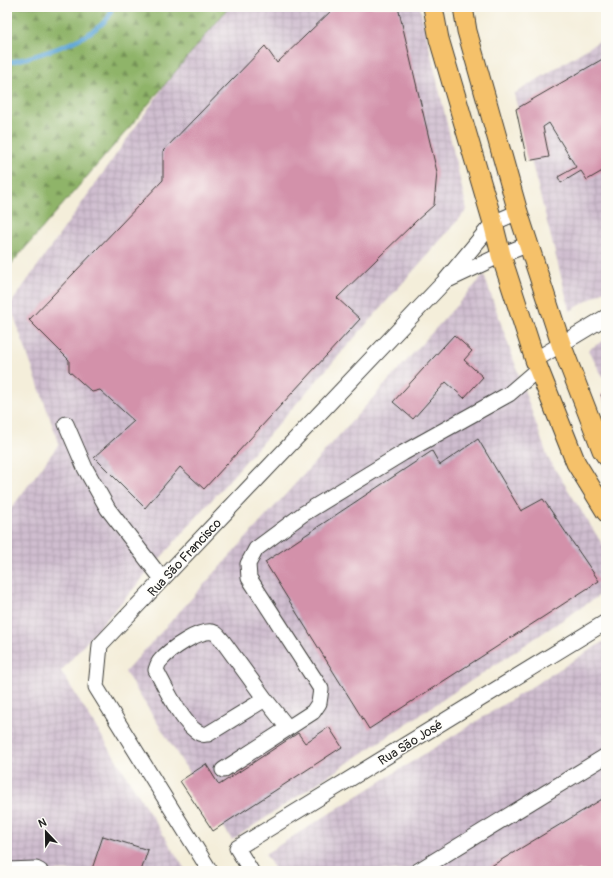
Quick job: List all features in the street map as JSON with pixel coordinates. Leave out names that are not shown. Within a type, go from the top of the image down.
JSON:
[{"type":"main road","points":[[433,7],[439,39],[501,255],[539,372],[576,463],[606,512]]},
{"type":"main road","points":[[463,7],[467,31],[518,212],[561,344],[604,453],[576,463]]},
{"type":"street","name":"Rua São Francisco","points":[[210,871],[96,687],[100,645],[445,281],[493,223],[518,212]]},
{"type":"street","name":"Rua São Francisco","points":[[445,281],[501,255],[529,244]]},
{"type":"street","points":[[223,770],[313,712],[320,703],[321,690],[248,578],[248,564],[256,549],[303,514],[403,453],[509,394],[539,372],[561,344],[606,317]]},
{"type":"street","points":[[66,424],[85,468],[108,509],[162,579]]},
{"type":"street","name":"Rua São José","points":[[251,871],[237,848],[606,622]]},
{"type":"street","points":[[265,699],[208,734],[201,734],[190,726],[180,713],[156,670],[160,662],[178,646],[197,634],[207,632],[215,633],[222,640],[288,728]]},
{"type":"street","points":[[418,871],[606,756]]},
{"type":"street","points":[[7,870],[36,869],[40,871]]},
{"type":"shaded area","points":[[220,7],[420,7],[467,210],[61,671],[186,871],[7,871],[7,514],[59,444],[10,305]]},
{"type":"shaded area","points":[[606,37],[606,290],[570,311],[514,94]]},
{"type":"shaded area","points":[[484,275],[548,458],[606,550],[606,591],[232,840],[125,672]]},
{"type":"shaded area","points":[[606,339],[606,382],[588,350]]},
{"type":"shaded area","points":[[606,640],[606,871],[276,871],[265,854]]},
{"type":"green space","points":[[7,7],[229,7],[123,135],[7,269]]},
{"type":"building","points":[[335,7],[398,7],[437,172],[434,205],[337,298],[360,319],[204,489],[180,467],[145,508],[94,457],[134,421],[100,390],[92,392],[69,371],[69,360],[29,320],[163,180],[163,151],[265,46],[277,63]]},
{"type":"building","points":[[606,57],[606,169],[587,180],[581,171],[561,183],[558,177],[576,167],[549,123],[543,127],[549,157],[527,161],[516,109]]},
{"type":"building","points":[[454,335],[472,351],[464,360],[483,377],[464,398],[446,382],[413,419],[393,402]]},
{"type":"building","points":[[606,392],[606,403],[601,395]]},
{"type":"building","points":[[478,439],[521,511],[543,499],[599,581],[369,729],[265,562],[432,451],[440,465]]},
{"type":"building","points":[[329,727],[342,747],[213,831],[180,781],[206,764],[219,785],[298,733],[305,743]]},
{"type":"building","points":[[604,798],[606,802],[606,871],[483,871]]},
{"type":"building","points":[[103,836],[148,850],[141,871],[98,871],[92,869]]},
{"type":"waterway","points":[[7,63],[47,52],[75,41],[99,27],[108,18],[112,7]]}]
